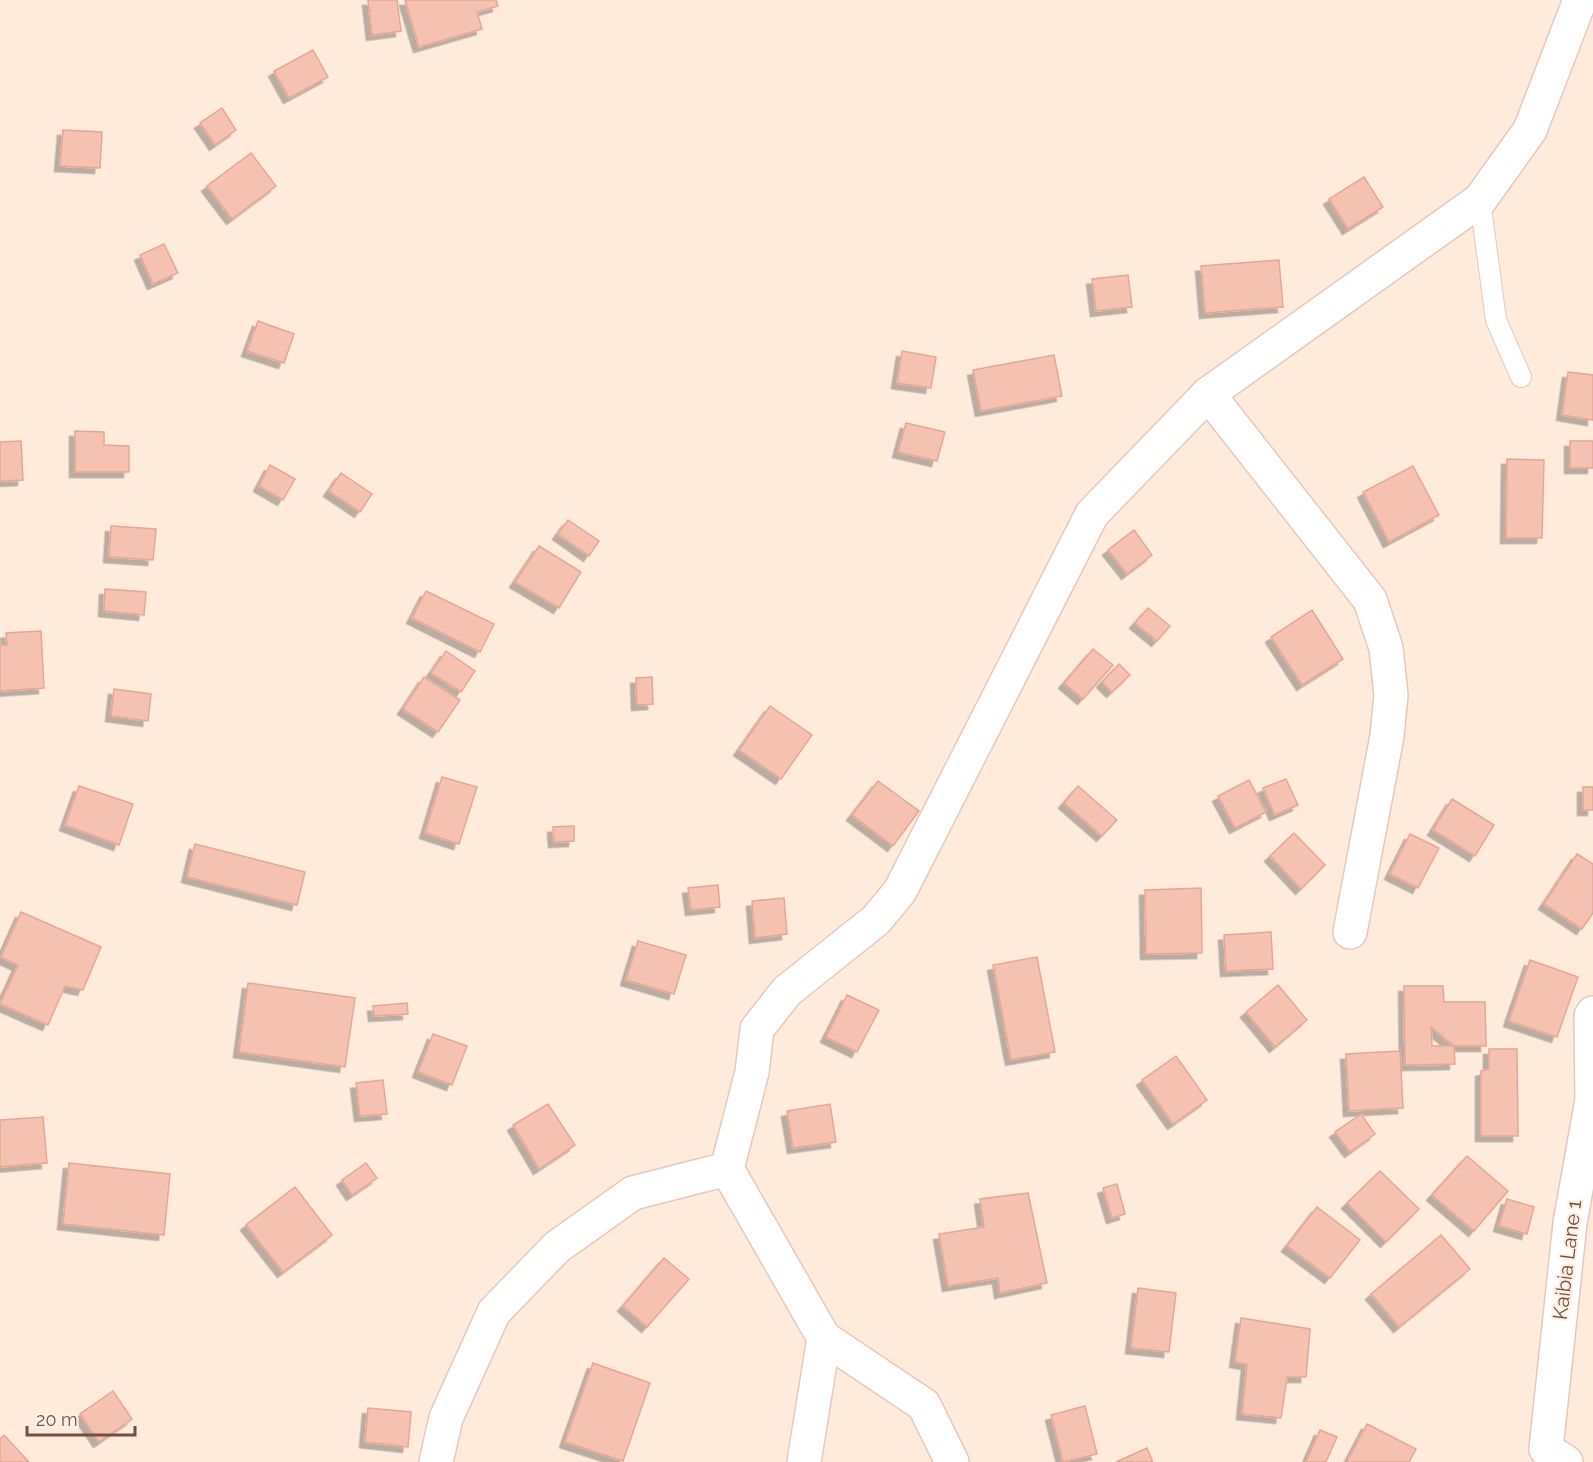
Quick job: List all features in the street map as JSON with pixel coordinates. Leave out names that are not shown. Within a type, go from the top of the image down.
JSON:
[{"type":"street","points":[[952,1462],[924,1405],[824,1338],[727,1169],[752,1072],[757,1029],[788,991],[876,920],[900,891],[1092,514],[1208,394],[1480,200],[1530,130],[1580,0]]},
{"type":"street","points":[[1208,394],[1370,600],[1386,648],[1391,695],[1387,736],[1350,932]]},
{"type":"street","name":"Kaibia Lane 1","points":[[1566,1462],[1546,1449],[1570,1223],[1592,1100],[1591,1016],[1593,1013]]},
{"type":"street","points":[[436,1462],[446,1418],[494,1312],[557,1247],[633,1193],[727,1169]]},
{"type":"street","points":[[804,1462],[824,1338]]},
{"type":"lane","points":[[1480,200],[1496,320],[1521,376]]},
{"type":"building","points":[[368,0],[397,0],[401,31],[372,35]]},
{"type":"building","points":[[405,0],[496,0],[498,6],[477,12],[482,29],[419,47]]},
{"type":"building","points":[[313,50],[328,77],[289,98],[274,71]]},
{"type":"building","points":[[222,108],[236,130],[215,145],[200,123]]},
{"type":"building","points":[[63,130],[102,132],[100,168],[60,166]]},
{"type":"building","points":[[251,153],[276,186],[232,219],[207,186]]},
{"type":"building","points":[[1364,177],[1383,207],[1348,229],[1329,199]]},
{"type":"building","points":[[164,244],[178,273],[153,284],[140,255]]},
{"type":"building","points":[[1279,260],[1283,307],[1205,313],[1201,266]]},
{"type":"building","points":[[1128,275],[1132,307],[1096,311],[1092,279]]},
{"type":"building","points":[[258,321],[294,334],[284,363],[247,351]]},
{"type":"building","points":[[902,351],[936,357],[931,388],[897,383]]},
{"type":"building","points":[[1054,355],[1062,396],[981,411],[973,370]]},
{"type":"building","points":[[1568,372],[1593,375],[1593,420],[1562,415]]},
{"type":"building","points":[[906,423],[945,432],[937,461],[898,452]]},
{"type":"building","points":[[75,431],[104,432],[104,445],[129,446],[129,472],[75,472]]},
{"type":"building","points":[[21,441],[23,480],[0,481],[0,442]]},
{"type":"building","points":[[1570,441],[1593,441],[1593,468],[1570,468]]},
{"type":"building","points":[[1507,459],[1544,460],[1542,538],[1506,538]]},
{"type":"building","points":[[270,465],[295,479],[283,500],[259,486]]},
{"type":"building","points":[[1413,466],[1439,515],[1389,542],[1363,492]]},
{"type":"building","points":[[341,473],[372,494],[360,512],[329,491]]},
{"type":"building","points":[[568,520],[599,541],[589,556],[558,534]]},
{"type":"building","points":[[111,526],[156,529],[153,560],[109,557]]},
{"type":"building","points":[[1134,530],[1152,555],[1127,574],[1108,550]]},
{"type":"building","points":[[539,546],[581,572],[559,608],[515,582]]},
{"type":"building","points":[[105,589],[146,592],[144,615],[104,611]]},
{"type":"building","points":[[426,591],[494,624],[480,652],[412,618]]},
{"type":"building","points":[[1148,608],[1170,626],[1157,641],[1135,623]]},
{"type":"building","points":[[1312,610],[1343,659],[1302,685],[1271,637]]},
{"type":"building","points":[[41,631],[44,688],[0,691],[0,645],[7,645],[6,633]]},
{"type":"building","points":[[1093,649],[1113,665],[1083,699],[1064,683]]},
{"type":"building","points":[[446,651],[475,671],[461,692],[431,673]]},
{"type":"building","points":[[1119,664],[1130,675],[1112,692],[1102,682]]},
{"type":"building","points":[[424,677],[460,700],[438,732],[403,709]]},
{"type":"building","points":[[652,677],[653,704],[637,705],[636,678]]},
{"type":"building","points":[[114,689],[151,694],[148,721],[111,716]]},
{"type":"building","points":[[770,706],[812,735],[781,779],[739,750]]},
{"type":"building","points":[[442,777],[477,787],[459,844],[425,833]]},
{"type":"building","points":[[1286,779],[1298,805],[1275,815],[1263,788]]},
{"type":"building","points":[[1249,780],[1266,812],[1235,828],[1218,796]]},
{"type":"building","points":[[878,781],[919,811],[893,846],[852,815]]},
{"type":"building","points":[[79,786],[133,804],[119,845],[65,825]]},
{"type":"building","points":[[1078,786],[1117,820],[1102,836],[1064,803]]},
{"type":"building","points":[[1583,787],[1593,787],[1593,810],[1583,810]]},
{"type":"building","points":[[1452,799],[1494,825],[1475,856],[1433,830]]},
{"type":"building","points":[[574,826],[574,841],[554,842],[553,827]]},
{"type":"building","points":[[1294,833],[1325,865],[1301,889],[1270,856]]},
{"type":"building","points":[[1410,834],[1439,848],[1418,888],[1390,874]]},
{"type":"building","points":[[195,844],[305,872],[297,905],[187,877]]},
{"type":"building","points":[[1577,854],[1593,864],[1593,913],[1582,929],[1544,904]]},
{"type":"building","points":[[718,885],[720,907],[691,910],[688,888]]},
{"type":"building","points":[[1201,888],[1202,953],[1146,954],[1145,890]]},
{"type":"building","points":[[784,898],[787,934],[755,938],[752,901]]},
{"type":"building","points":[[21,912],[101,947],[83,990],[65,986],[48,1025],[0,1004],[18,965],[1,957]]},
{"type":"building","points":[[1271,932],[1273,969],[1226,971],[1224,935]]},
{"type":"building","points":[[638,941],[686,955],[674,994],[626,980]]},
{"type":"building","points":[[1037,957],[1055,1052],[1011,1060],[993,965]]},
{"type":"building","points":[[1530,960],[1578,977],[1557,1037],[1509,1021]]},
{"type":"building","points":[[248,983],[355,998],[345,1067],[239,1052]]},
{"type":"building","points":[[1278,985],[1307,1020],[1275,1047],[1246,1012]]},
{"type":"building","points":[[1404,986],[1443,986],[1444,1002],[1485,1002],[1486,1046],[1454,1046],[1455,1064],[1405,1065]],"holes":[[[1431,1027],[1454,1046],[1432,1046]]]},
{"type":"building","points":[[847,995],[879,1010],[857,1052],[826,1037]]},
{"type":"building","points":[[407,1003],[408,1014],[374,1016],[373,1006]]},
{"type":"building","points":[[433,1034],[467,1046],[452,1085],[418,1072]]},
{"type":"building","points":[[1489,1049],[1517,1049],[1518,1136],[1481,1136],[1481,1071],[1489,1069]]},
{"type":"building","points":[[1400,1051],[1403,1108],[1349,1111],[1346,1054]]},
{"type":"building","points":[[1176,1056],[1207,1100],[1173,1124],[1142,1080]]},
{"type":"building","points":[[383,1080],[387,1114],[360,1116],[356,1083]]},
{"type":"building","points":[[548,1104],[575,1145],[539,1169],[513,1125]]},
{"type":"building","points":[[830,1104],[836,1142],[793,1148],[787,1111]]},
{"type":"building","points":[[1361,1114],[1375,1134],[1350,1152],[1335,1132]]},
{"type":"building","points":[[43,1117],[47,1163],[0,1167],[0,1120]]},
{"type":"building","points":[[1467,1156],[1508,1191],[1474,1231],[1432,1195]]},
{"type":"building","points":[[69,1163],[170,1174],[164,1235],[63,1224]]},
{"type":"building","points":[[366,1163],[377,1178],[352,1195],[342,1180]]},
{"type":"building","points":[[1380,1171],[1419,1209],[1386,1242],[1347,1203]]},
{"type":"building","points":[[1117,1184],[1125,1214],[1112,1218],[1103,1188]]},
{"type":"building","points":[[295,1187],[332,1235],[283,1272],[246,1225]]},
{"type":"building","points":[[1028,1193],[1047,1283],[1000,1293],[998,1278],[948,1286],[939,1234],[984,1227],[980,1199]]},
{"type":"building","points":[[1507,1199],[1534,1207],[1527,1234],[1499,1226]]},
{"type":"building","points":[[1317,1207],[1360,1240],[1330,1278],[1287,1246]]},
{"type":"building","points":[[1441,1235],[1470,1269],[1399,1327],[1371,1294]]},
{"type":"building","points":[[664,1258],[689,1279],[647,1327],[623,1306]]},
{"type":"building","points":[[1138,1288],[1176,1293],[1169,1352],[1131,1348]]},
{"type":"building","points":[[1241,1318],[1310,1329],[1306,1377],[1287,1377],[1281,1418],[1242,1414],[1247,1364],[1235,1362]]},
{"type":"building","points":[[593,1363],[650,1383],[623,1461],[565,1442]]},
{"type":"building","points":[[113,1391],[132,1419],[99,1442],[80,1414]]},
{"type":"building","points":[[1085,1406],[1097,1454],[1063,1462],[1051,1415]]},
{"type":"building","points":[[368,1408],[411,1412],[408,1447],[365,1442]]},
{"type":"building","points":[[1367,1424],[1416,1449],[1409,1462],[1347,1462]]},
{"type":"building","points":[[1320,1430],[1337,1437],[1326,1462],[1306,1462]]},
{"type":"building","points":[[4,1435],[29,1462],[0,1462],[0,1439]]},
{"type":"building","points":[[1147,1448],[1153,1462],[1116,1462]]}]
